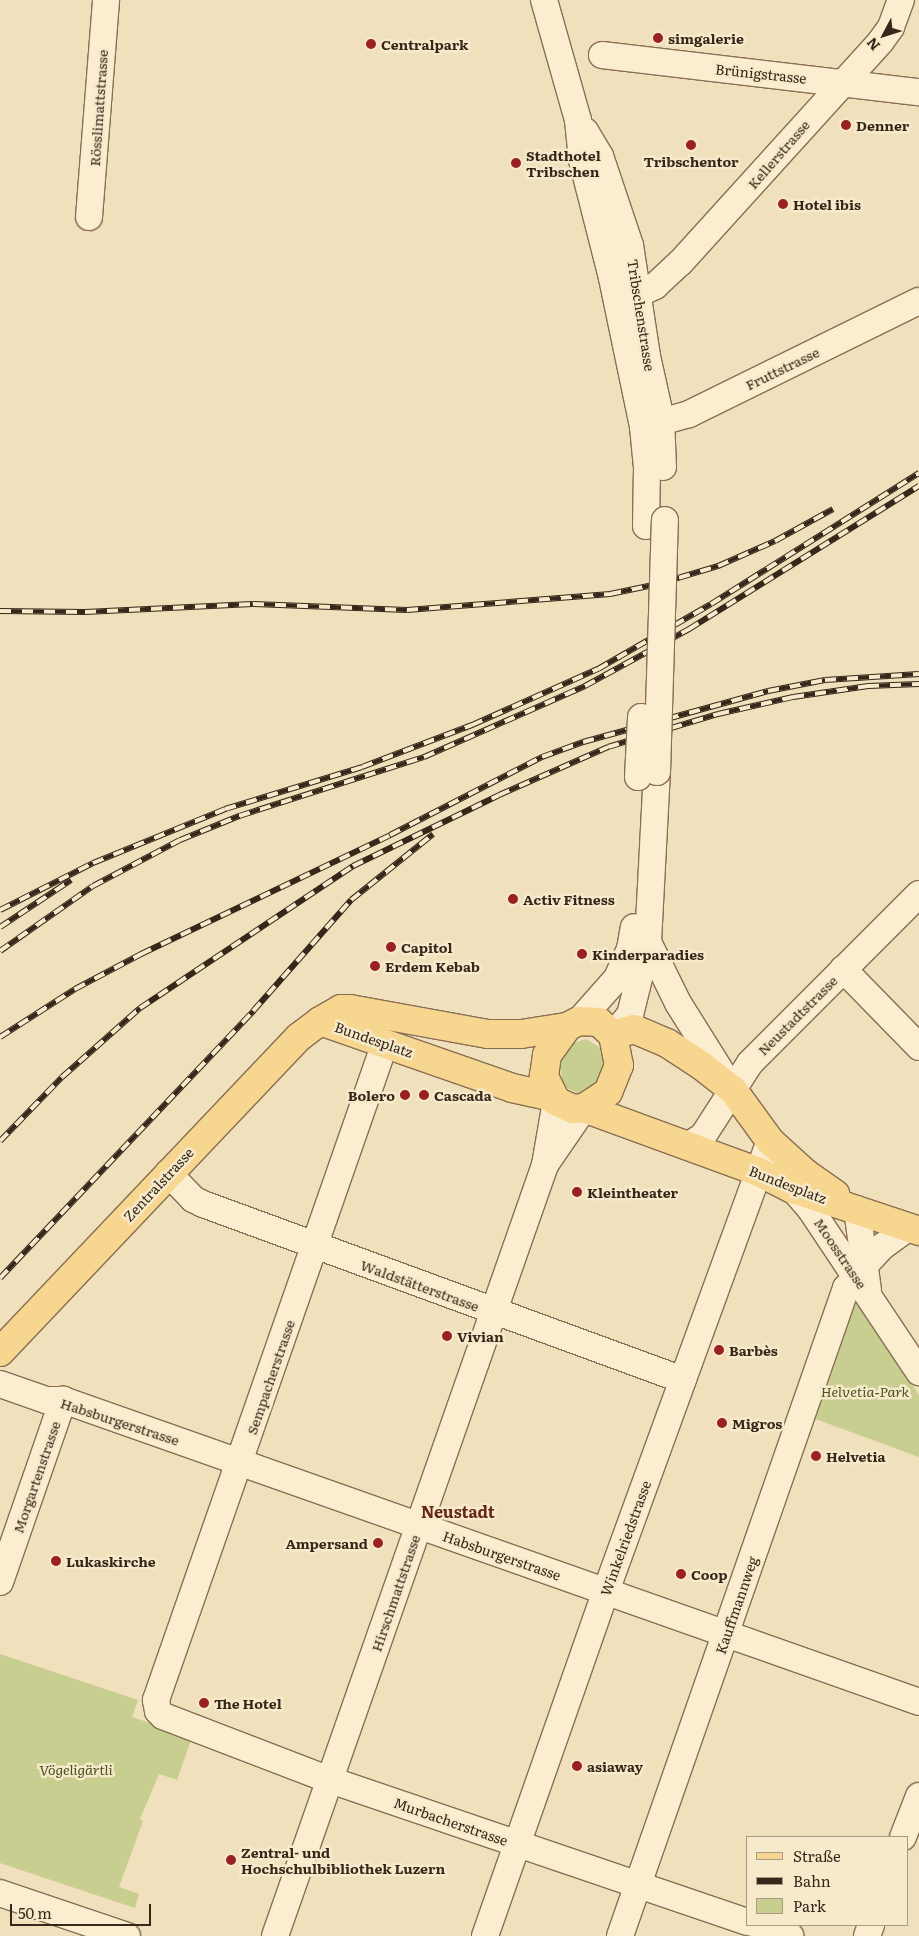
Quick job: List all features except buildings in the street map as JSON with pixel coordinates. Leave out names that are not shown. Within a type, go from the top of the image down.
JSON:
[{"type":"main road","name":"Bundesplatz","points":[[320,1021],[341,1009],[488,1034],[521,1034],[573,1024],[599,1022],[613,1035],[634,1029],[667,1042],[733,1090],[770,1141],[805,1174],[857,1209]]},
{"type":"main road","name":"Bundesplatz","points":[[320,1021],[512,1088],[554,1099],[573,1109],[584,1108],[759,1172],[792,1189],[857,1209]]},
{"type":"main road","name":"Zentralstrasse","points":[[0,1352],[168,1173],[299,1038],[320,1021]]},
{"type":"main road","points":[[554,1099],[544,1076],[545,1066],[555,1040],[573,1024]]},
{"type":"main road","points":[[584,1108],[599,1100],[614,1081],[618,1064],[613,1035]]},
{"type":"main road","points":[[857,1209],[914,1229]]},
{"type":"street","name":"Rösslimattstrasse","points":[[89,217],[106,0]]},
{"type":"street","name":"Tribschenstrasse","points":[[544,0],[578,120],[582,160],[652,423]]},
{"type":"street","name":"Kellerstrasse","points":[[638,294],[655,286],[680,263],[842,81],[881,41],[891,27],[901,0]]},
{"type":"street","name":"Brünigstrasse","points":[[602,55],[842,81],[919,92]]},
{"type":"street","name":"Tribschenstrasse","points":[[578,120],[600,156],[630,245],[638,294],[652,423],[647,468],[656,523],[647,774]]},
{"type":"street","name":"Fruttstrasse","points":[[652,423],[689,414],[919,301]]},
{"type":"street","name":"Bundesplatz","points":[[613,1035],[630,1015],[648,942],[647,774]]},
{"type":"street","points":[[573,1024],[617,978],[631,943],[635,922],[647,774]]},
{"type":"street","name":"Neustadtstrasse","points":[[687,1146],[703,1136],[750,1063],[919,894]]},
{"type":"street","name":"Bundesplatz","points":[[648,942],[678,1003],[733,1090]]},
{"type":"street","points":[[843,969],[919,1047]]},
{"type":"street","name":"Sempacherstrasse","points":[[158,1710],[156,1700],[316,1247],[385,1043]]},
{"type":"street","name":"Hirschmattstrasse","points":[[276,1936],[545,1165],[554,1099]]},
{"type":"street","name":"Hirschmattstrasse","points":[[545,1165],[584,1108]]},
{"type":"street","name":"Winkelriedstrasse","points":[[485,1936],[516,1843],[606,1591],[770,1141]]},
{"type":"street","name":"Waldstätterstrasse","points":[[168,1173],[193,1199],[203,1204],[683,1380]]},
{"type":"street","name":"Moosstrasse","points":[[792,1189],[812,1210],[864,1279],[919,1372]]},
{"type":"street","name":"Moosstrasse","points":[[857,1209],[864,1279]]},
{"type":"street","name":"Moosstrasse","points":[[864,1279],[883,1246],[914,1229]]},
{"type":"street","name":"Kauffmannweg","points":[[620,1936],[846,1288],[864,1279]]},
{"type":"street","name":"Habsburgerstrasse","points":[[0,1384],[46,1400],[63,1400],[919,1702]]},
{"type":"street","name":"Morgartenstrasse","points":[[0,1582],[63,1400]]},
{"type":"street","name":"Murbacherstrasse","points":[[158,1710],[163,1716],[330,1780],[746,1921]]},
{"type":"street","points":[[903,1836],[919,1796]]},
{"type":"street","points":[[0,1893],[73,1927],[127,1936]]},
{"type":"street","points":[[760,1926],[790,1936]]},
{"type":"green space","points":[[586,1039],[599,1047],[605,1068],[598,1082],[585,1092],[577,1093],[564,1086],[559,1064],[571,1044]]},
{"type":"green space","name":"Helvetia-Park","points":[[853,1294],[919,1395],[919,1457],[810,1417]]},
{"type":"green space","name":"Vögeligärtli","points":[[0,1654],[138,1700],[132,1717],[192,1737],[177,1780],[159,1774],[140,1819],[143,1821],[119,1887],[139,1894],[135,1908],[0,1863]]},
{"type":"railway","points":[[0,910],[93,863],[225,809],[362,767],[472,725],[598,669],[711,604],[919,473]]},
{"type":"railway","points":[[0,951],[93,886],[180,840],[239,816],[424,757],[585,686],[689,629],[919,486]]},
{"type":"railway","points":[[0,611],[85,612],[253,604],[407,610],[610,594],[658,584],[718,566],[775,541],[833,509]]},
{"type":"railway","points":[[0,1037],[75,989],[141,954],[390,835],[542,757],[583,742],[768,691],[825,680],[919,674]]},
{"type":"railway","points":[[0,1141],[62,1077],[140,1008],[353,866],[499,795],[608,747],[718,714],[793,697],[868,686],[919,684]]},
{"type":"railway","points":[[0,1278],[253,1011],[351,900],[433,834]]},
{"type":"railway","points":[[0,927],[71,880]]},
{"type":"place","name":"simgalerie","points":[[658,38]]},
{"type":"place","name":"Centralpark","points":[[371,44]]},
{"type":"place","name":"Denner","points":[[846,125]]},
{"type":"place","name":"Tribschentor","points":[[691,145]]},
{"type":"place","name":"Stadthotel Tribschen","points":[[516,163]]},
{"type":"place","name":"Hotel ibis","points":[[783,204]]},
{"type":"place","name":"Activ Fitness","points":[[513,899]]},
{"type":"place","name":"Capitol","points":[[391,947]]},
{"type":"place","name":"Kinderparadies","points":[[582,954]]},
{"type":"place","name":"Erdem Kebab","points":[[375,966]]},
{"type":"place","name":"Bolero","points":[[405,1095]]},
{"type":"place","name":"Cascada","points":[[424,1095]]},
{"type":"place","name":"Kleintheater","points":[[577,1192]]},
{"type":"place","name":"Vivian","points":[[447,1336]]},
{"type":"place","name":"Barbès","points":[[719,1350]]},
{"type":"place","name":"Migros","points":[[722,1423]]},
{"type":"place","name":"Helvetia","points":[[816,1456]]},
{"type":"place","name":"Ampersand","points":[[378,1543]]},
{"type":"place","name":"Lukaskirche","points":[[56,1561]]},
{"type":"place","name":"Coop","points":[[681,1574]]},
{"type":"place","name":"The Hotel","points":[[204,1703]]},
{"type":"place","name":"asiaway","points":[[577,1766]]},
{"type":"place","name":"Zentral- und Hochschulbibliothek Luzern","points":[[231,1860]]},
{"type":"district","name":"Neustadt","points":[[458,1511]]}]
